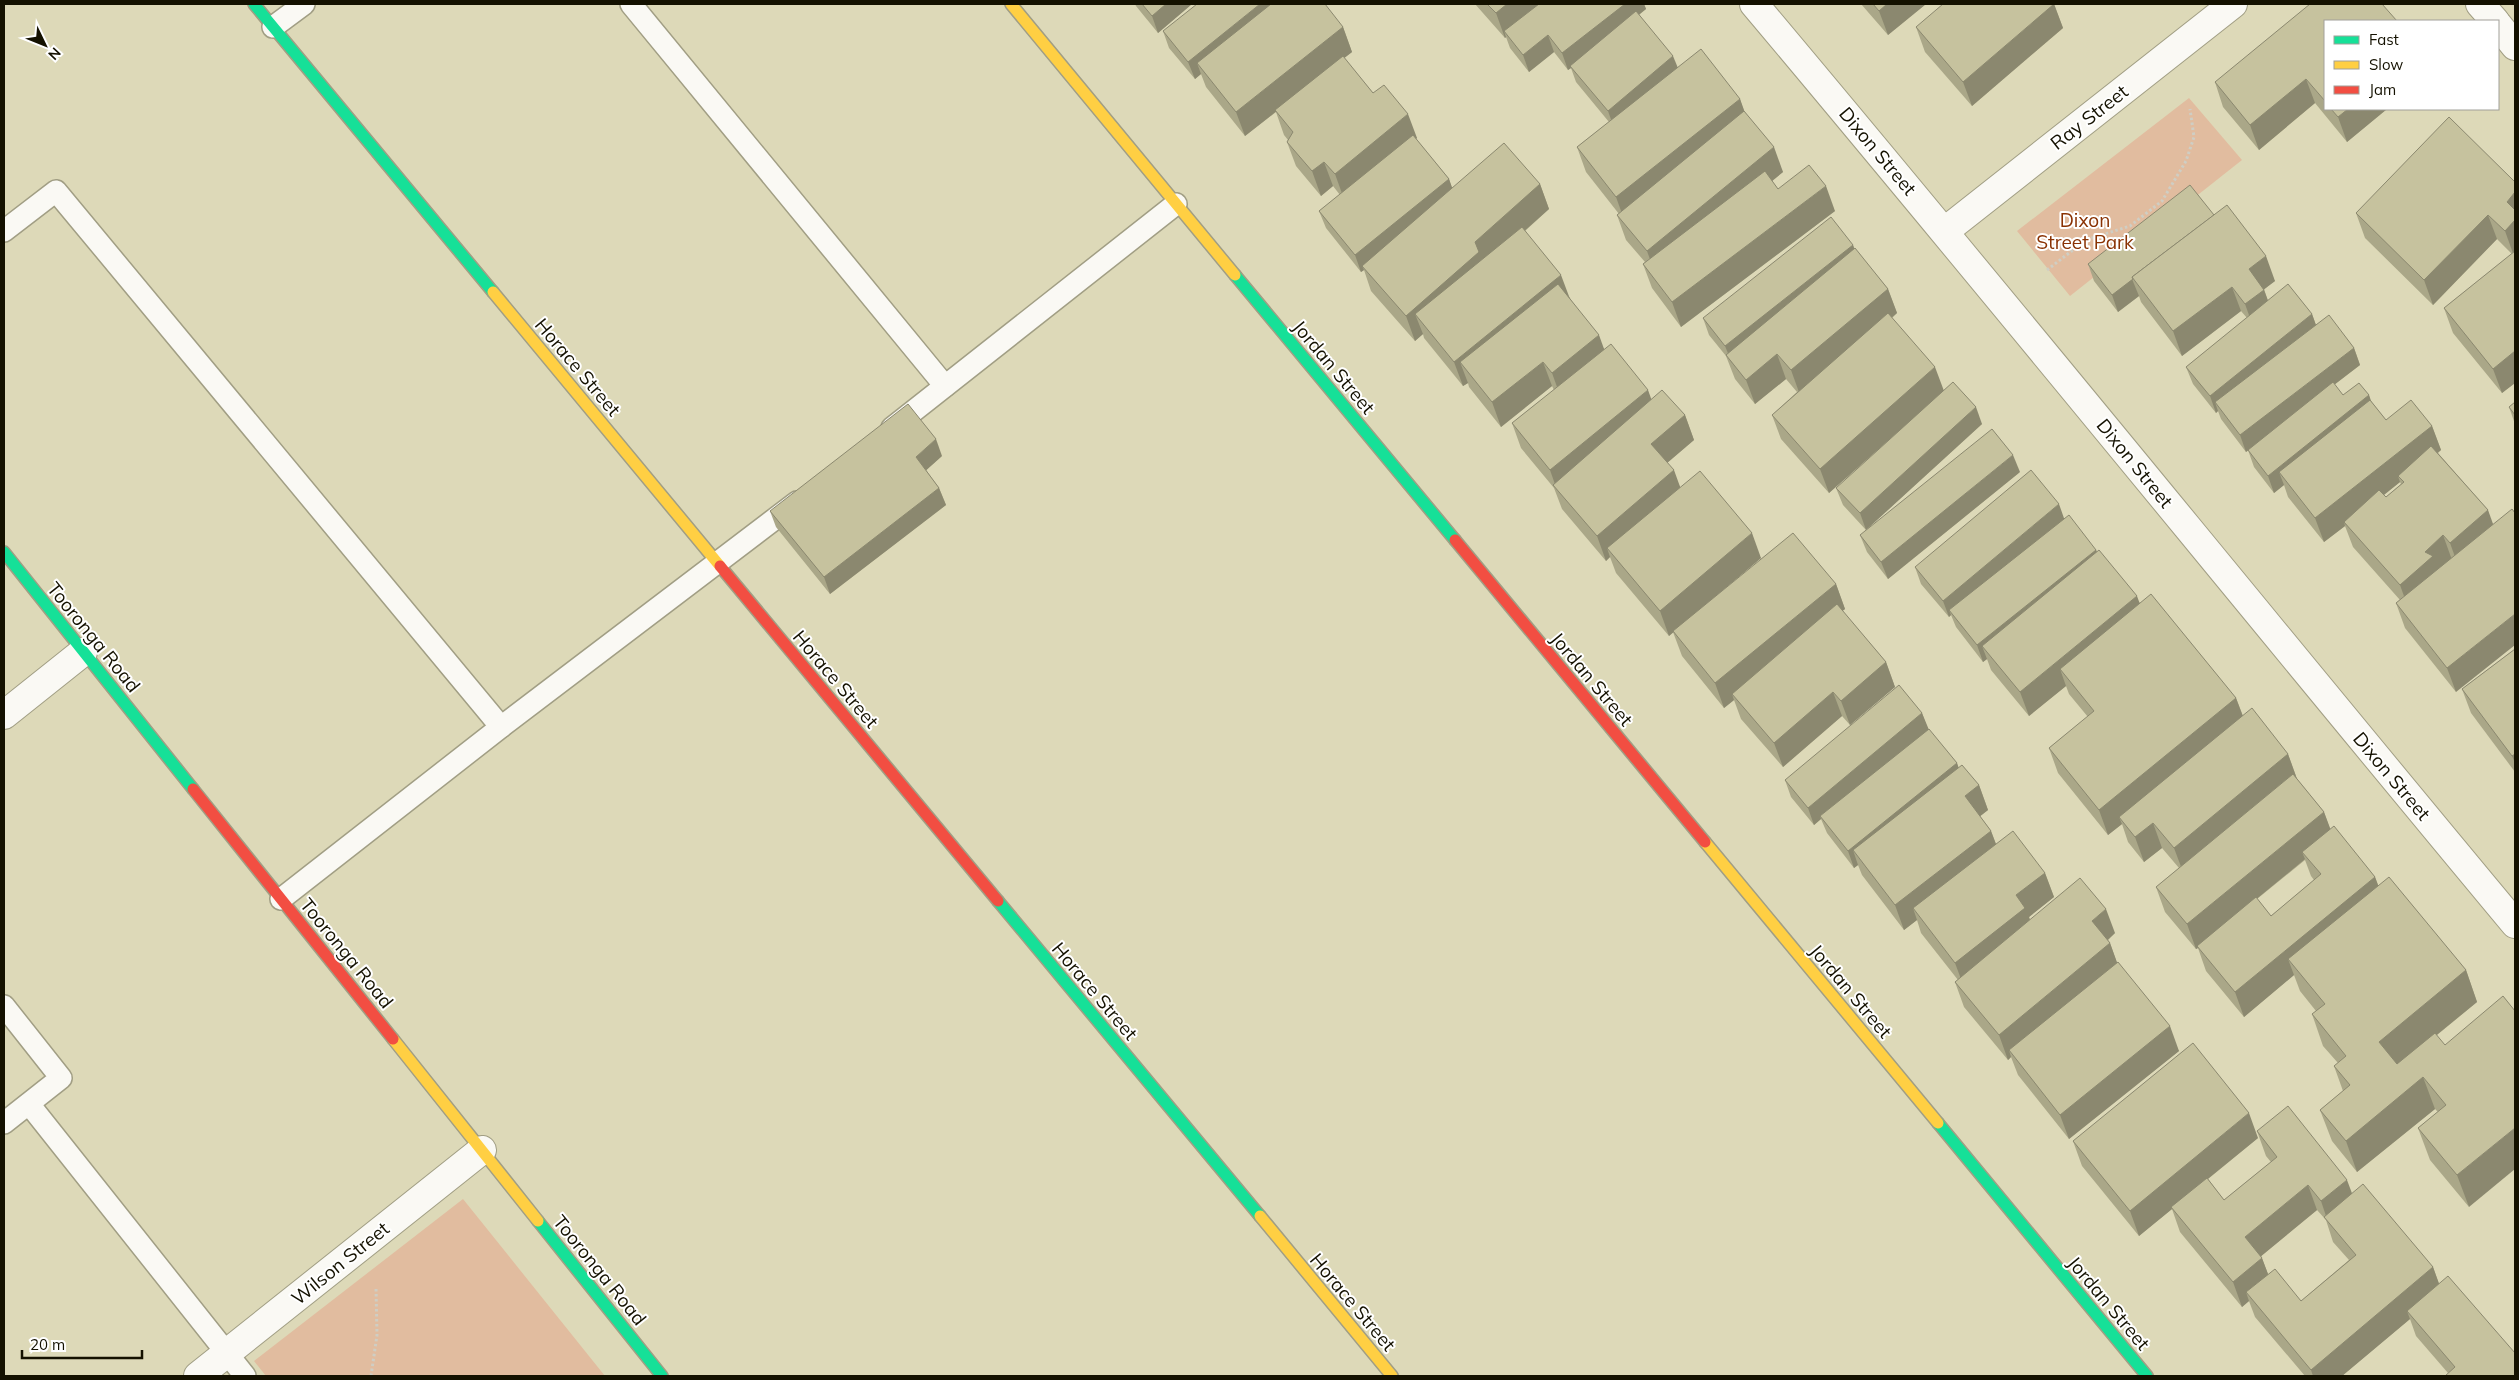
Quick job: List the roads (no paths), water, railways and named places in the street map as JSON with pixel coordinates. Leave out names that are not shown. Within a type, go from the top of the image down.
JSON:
[{"type":"street","name":"Horace Street","points":[[254,4],[1392,1376]]},
{"type":"street","name":"Jordan Street","points":[[1011,4],[2147,1376]]},
{"type":"street","name":"Dixon Street","points":[[1754,4],[1945,231],[2340,714],[2515,924]]},
{"type":"street","name":"Ray Street","points":[[1945,231],[2232,4]]},
{"type":"street","points":[[2480,4],[2494,20]]},
{"type":"street","points":[[2499,26],[2515,46]]},
{"type":"street","name":"Tooronga Road","points":[[4,552],[662,1376]]},
{"type":"street","points":[[4,715],[83,652]]},
{"type":"street","name":"Wilson Street","points":[[198,1376],[482,1150]]},
{"type":"lane","points":[[273,27],[304,4]]},
{"type":"lane","points":[[632,4],[945,386]]},
{"type":"lane","points":[[4,232],[56,191],[501,727]]},
{"type":"lane","points":[[877,440],[1176,204]]},
{"type":"lane","points":[[281,898],[501,727],[718,564],[816,487]]},
{"type":"lane","points":[[4,1006],[61,1078],[4,1123]]},
{"type":"lane","points":[[29,1104],[245,1376]]},
{"type":"park label","name":"Dixon Street Park","points":[[2085,231]]}]
